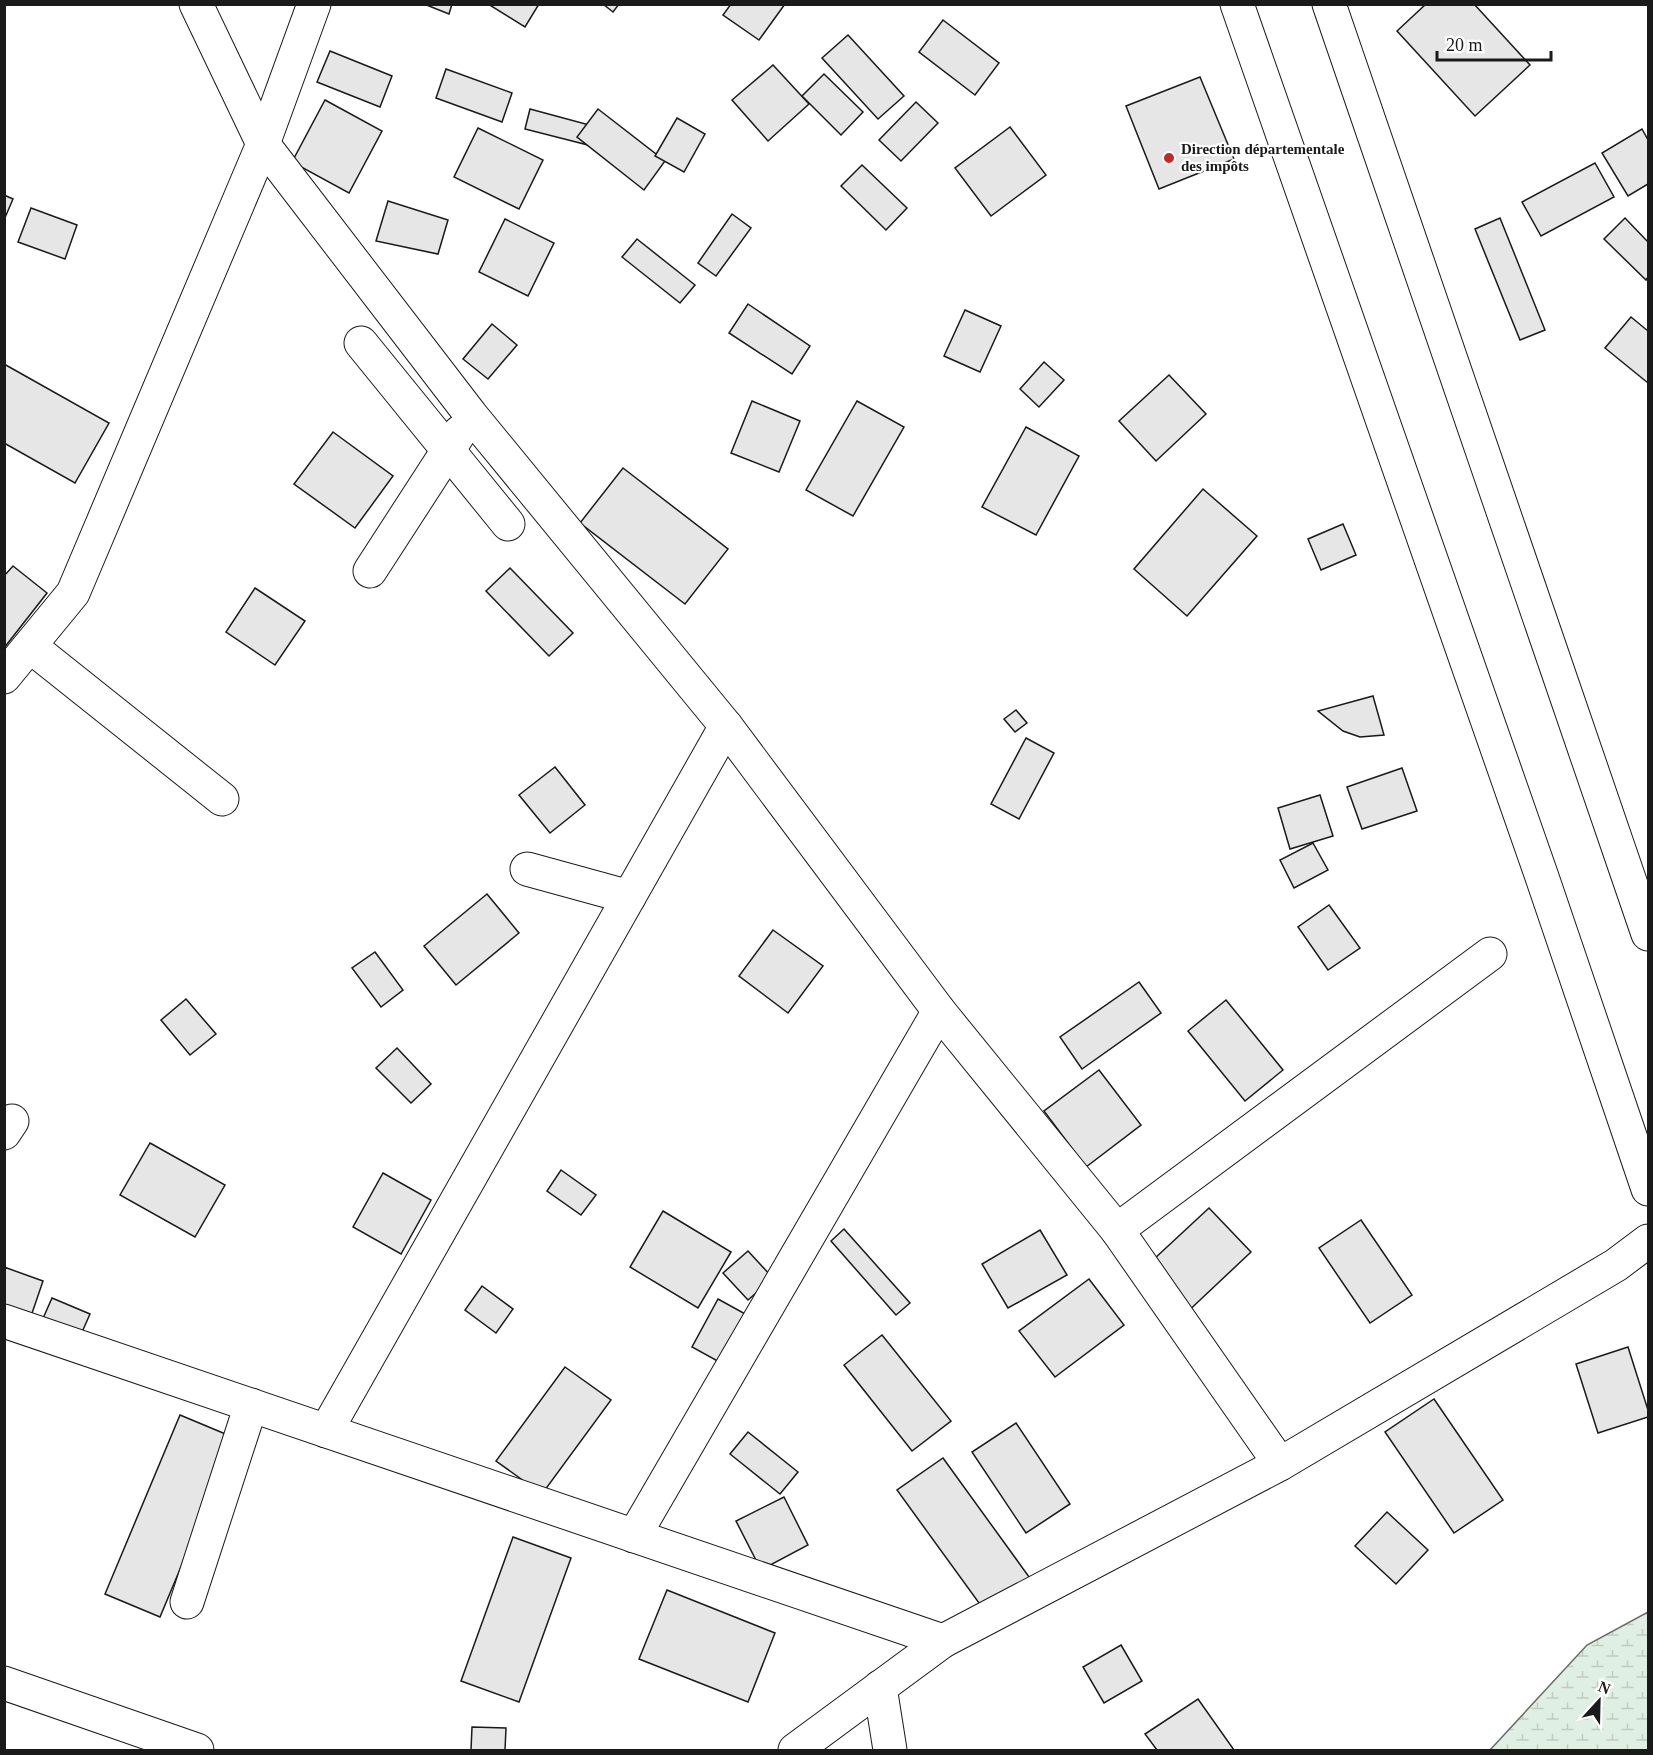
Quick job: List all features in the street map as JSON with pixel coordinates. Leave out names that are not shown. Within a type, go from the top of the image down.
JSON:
[{"type":"main road","points":[[196,4],[263,144],[471,415],[726,726],[939,1011],[1117,1230],[1280,1464]]},
{"type":"main road","points":[[4,677],[73,593],[263,144],[314,4]]},
{"type":"main road","points":[[1238,4],[1539,865],[1648,1189]]},
{"type":"main road","points":[[1329,4],[1648,934]]},
{"type":"main road","points":[[361,343],[508,524]]},
{"type":"main road","points":[[370,571],[471,415]]},
{"type":"main road","points":[[30,646],[222,800]]},
{"type":"main road","points":[[326,1431],[726,726]]},
{"type":"main road","points":[[526,869],[629,897]]},
{"type":"main road","points":[[1117,1230],[1490,954]]},
{"type":"main road","points":[[634,1536],[939,1011]]},
{"type":"main road","points":[[795,1750],[943,1641],[1280,1464],[1616,1265],[1648,1241]]},
{"type":"main road","points":[[4,1321],[943,1641]]},
{"type":"main road","points":[[187,1602],[251,1405]]},
{"type":"main road","points":[[4,1683],[197,1750]]},
{"type":"main road","points":[[880,1687],[890,1750]]},
{"type":"green space","points":[[1648,1612],[1648,1750],[1490,1750],[1587,1645]]},
{"type":"building","points":[[424,4],[452,4],[449,14]]},
{"type":"building","points":[[488,4],[539,4],[525,27]]},
{"type":"building","points":[[603,4],[619,4],[613,12]]},
{"type":"building","points":[[731,4],[785,4],[759,40],[723,15]]},
{"type":"building","points":[[1426,4],[1474,4],[1530,65],[1475,116],[1397,31]]},
{"type":"building","points":[[943,20],[999,63],[975,95],[919,52]]},
{"type":"building","points":[[848,35],[904,96],[878,119],[822,58]]},
{"type":"building","points":[[330,51],[392,76],[380,107],[317,82]]},
{"type":"building","points":[[773,65],[809,104],[768,141],[732,100]]},
{"type":"building","points":[[446,69],[512,93],[502,122],[436,98]]},
{"type":"building","points":[[824,74],[863,112],[841,135],[802,96]]},
{"type":"building","points":[[1200,77],[1234,159],[1159,189],[1126,106]]},
{"type":"building","points":[[325,100],[382,131],[349,193],[292,162]]},
{"type":"building","points":[[916,102],[938,123],[901,161],[879,140]]},
{"type":"building","points":[[530,109],[593,126],[588,145],[525,129]]},
{"type":"building","points":[[598,109],[665,161],[644,190],[577,137]]},
{"type":"building","points":[[677,118],[705,134],[684,172],[655,156]]},
{"type":"building","points":[[1010,127],[1046,175],[991,216],[955,168]]},
{"type":"building","points":[[478,128],[543,160],[519,209],[454,177]]},
{"type":"building","points":[[1642,129],[1648,140],[1648,184],[1628,196],[1602,153]]},
{"type":"building","points":[[1595,163],[1614,197],[1541,236],[1522,202]]},
{"type":"building","points":[[862,165],[907,208],[886,230],[841,186]]},
{"type":"building","points":[[4,195],[13,199],[4,220]]},
{"type":"building","points":[[388,201],[448,220],[438,254],[376,241]]},
{"type":"building","points":[[31,208],[77,225],[65,259],[18,242]]},
{"type":"building","points":[[732,214],[751,228],[716,276],[698,263]]},
{"type":"building","points":[[1500,218],[1545,330],[1520,340],[1475,229]]},
{"type":"building","points":[[1625,218],[1648,242],[1648,277],[1646,280],[1604,239]]},
{"type":"building","points":[[505,219],[554,243],[528,296],[479,272]]},
{"type":"building","points":[[637,239],[695,285],[680,303],[622,257]]},
{"type":"building","points":[[748,304],[810,346],[792,374],[729,333]]},
{"type":"building","points":[[965,310],[1001,326],[980,372],[944,356]]},
{"type":"building","points":[[1631,317],[1648,331],[1648,383],[1605,348]]},
{"type":"building","points":[[492,324],[517,345],[488,379],[463,359]]},
{"type":"building","points":[[1044,362],[1064,380],[1039,407],[1020,389]]},
{"type":"building","points":[[4,364],[109,423],[75,483],[4,443]]},
{"type":"building","points":[[1169,375],[1206,414],[1156,461],[1119,421]]},
{"type":"building","points":[[752,401],[800,421],[779,472],[731,453]]},
{"type":"building","points":[[857,401],[904,427],[853,516],[806,490]]},
{"type":"building","points":[[1026,427],[1079,456],[1036,535],[982,507]]},
{"type":"building","points":[[333,432],[393,476],[355,528],[294,484]]},
{"type":"building","points":[[623,468],[728,549],[685,604],[580,523]]},
{"type":"building","points":[[1203,489],[1257,536],[1187,616],[1134,569]]},
{"type":"building","points":[[1343,524],[1356,555],[1321,570],[1308,539]]},
{"type":"building","points":[[13,566],[47,593],[4,648],[4,576]]},
{"type":"building","points":[[510,568],[573,633],[549,656],[486,591]]},
{"type":"building","points":[[255,588],[305,621],[275,665],[226,632]]},
{"type":"building","points":[[1373,696],[1384,735],[1360,737],[1343,731],[1318,711]]},
{"type":"building","points":[[1016,710],[1027,723],[1015,732],[1004,719]]},
{"type":"building","points":[[1026,738],[1054,753],[1019,819],[991,804]]},
{"type":"building","points":[[555,767],[585,805],[550,833],[519,795]]},
{"type":"building","points":[[1402,768],[1417,811],[1362,829],[1347,787]]},
{"type":"building","points":[[1320,795],[1333,836],[1290,849],[1278,808]]},
{"type":"building","points":[[1313,843],[1328,870],[1294,888],[1280,860]]},
{"type":"building","points":[[487,894],[519,933],[456,985],[424,946]]},
{"type":"building","points":[[1329,905],[1360,948],[1328,970],[1298,927]]},
{"type":"building","points":[[773,930],[823,966],[788,1013],[739,976]]},
{"type":"building","points":[[375,952],[403,990],[381,1007],[352,968]]},
{"type":"building","points":[[1139,982],[1161,1013],[1082,1069],[1060,1037]]},
{"type":"building","points":[[186,999],[216,1034],[190,1055],[161,1020]]},
{"type":"building","points":[[1226,1000],[1283,1070],[1245,1101],[1188,1031]]},
{"type":"building","points":[[397,1048],[431,1084],[411,1103],[376,1068]]},
{"type":"building","points":[[1099,1070],[1141,1125],[1086,1167],[1044,1111]]},
{"type":"building","points":[[150,1143],[225,1185],[195,1237],[120,1195]]},
{"type":"building","points":[[561,1170],[596,1195],[581,1215],[547,1191]]},
{"type":"building","points":[[383,1173],[431,1200],[401,1254],[353,1227]]},
{"type":"building","points":[[1209,1208],[1251,1252],[1182,1317],[1140,1272]]},
{"type":"building","points":[[663,1211],[731,1252],[698,1308],[630,1267]]},
{"type":"building","points":[[1361,1220],[1412,1295],[1370,1323],[1319,1248]]},
{"type":"building","points":[[844,1229],[910,1303],[896,1315],[831,1241]]},
{"type":"building","points":[[1040,1230],[1067,1275],[1008,1308],[982,1264]]},
{"type":"building","points":[[748,1251],[773,1278],[748,1300],[723,1273]]},
{"type":"building","points":[[4,1267],[43,1281],[28,1325],[4,1316]]},
{"type":"building","points":[[1089,1279],[1124,1325],[1055,1377],[1019,1331]]},
{"type":"building","points":[[482,1286],[513,1309],[496,1333],[465,1310]]},
{"type":"building","points":[[52,1298],[90,1314],[75,1348],[37,1332]]},
{"type":"building","points":[[718,1299],[758,1321],[732,1369],[692,1347]]},
{"type":"building","points":[[882,1335],[951,1421],[912,1451],[844,1365]]},
{"type":"building","points":[[1628,1347],[1648,1410],[1648,1417],[1598,1433],[1576,1364]]},
{"type":"building","points":[[565,1367],[611,1400],[542,1494],[496,1461]]},
{"type":"building","points":[[1434,1399],[1503,1500],[1454,1533],[1385,1432]]},
{"type":"building","points":[[180,1415],[235,1438],[160,1617],[105,1594]]},
{"type":"building","points":[[1016,1423],[1070,1504],[1026,1533],[972,1452]]},
{"type":"building","points":[[748,1432],[798,1472],[780,1494],[730,1454]]},
{"type":"building","points":[[943,1458],[1032,1581],[987,1614],[897,1490]]},
{"type":"building","points":[[784,1497],[808,1545],[761,1570],[736,1521]]},
{"type":"building","points":[[1387,1512],[1428,1550],[1396,1584],[1355,1546]]},
{"type":"building","points":[[513,1537],[571,1558],[519,1702],[461,1681]]},
{"type":"building","points":[[667,1590],[775,1633],[748,1702],[639,1659]]},
{"type":"building","points":[[1121,1645],[1142,1681],[1104,1703],[1083,1667]]},
{"type":"building","points":[[1198,1699],[1234,1750],[1157,1750],[1145,1734]]},
{"type":"building","points":[[472,1727],[506,1728],[505,1750],[471,1750]]},
{"type":"place","name":"Direction départementale des impôts","points":[[1169,158]]}]
